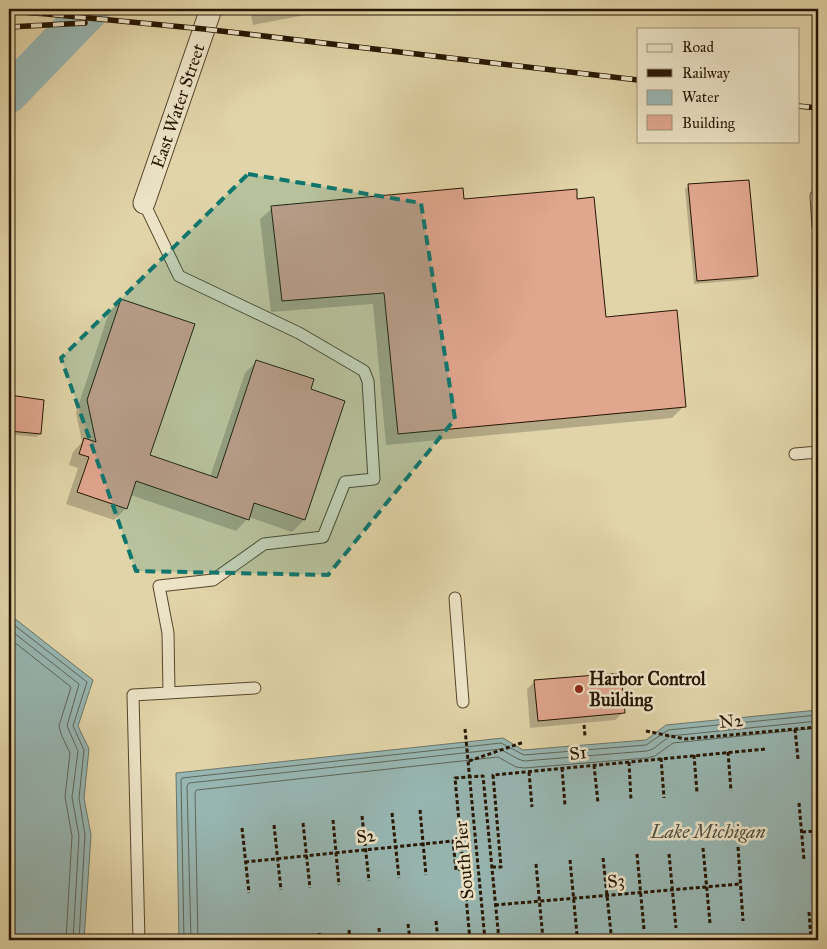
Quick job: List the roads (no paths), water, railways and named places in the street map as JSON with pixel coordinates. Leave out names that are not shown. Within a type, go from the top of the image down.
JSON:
[{"type":"street","name":"East Water Street","points":[[144,203],[211,9]]},
{"type":"lane","points":[[816,196],[818,227]]},
{"type":"lane","points":[[144,203],[179,276],[298,333],[364,371],[368,381],[374,479],[345,482],[322,537],[264,544],[213,580],[159,586],[168,633],[169,693]]},
{"type":"lane","points":[[795,454],[818,452]]},
{"type":"lane","points":[[455,598],[463,702]]},
{"type":"lane","points":[[139,940],[133,695],[255,688]]},
{"type":"water","points":[[9,614],[93,680],[78,726],[89,749],[84,798],[91,835],[84,940],[9,940]]},
{"type":"water","name":"Lake Michigan","points":[[818,710],[818,940],[179,940],[176,773],[503,738],[523,750],[646,740],[666,725]]},
{"type":"waterway","points":[[9,94],[91,9]]},
{"type":"railway","points":[[9,11],[204,29],[637,80]]},
{"type":"railway","points":[[9,27],[85,23]]},
{"type":"railway","points":[[800,106],[818,108]]},
{"type":"place","name":"Harbor Control Building","points":[[579,689]]}]
